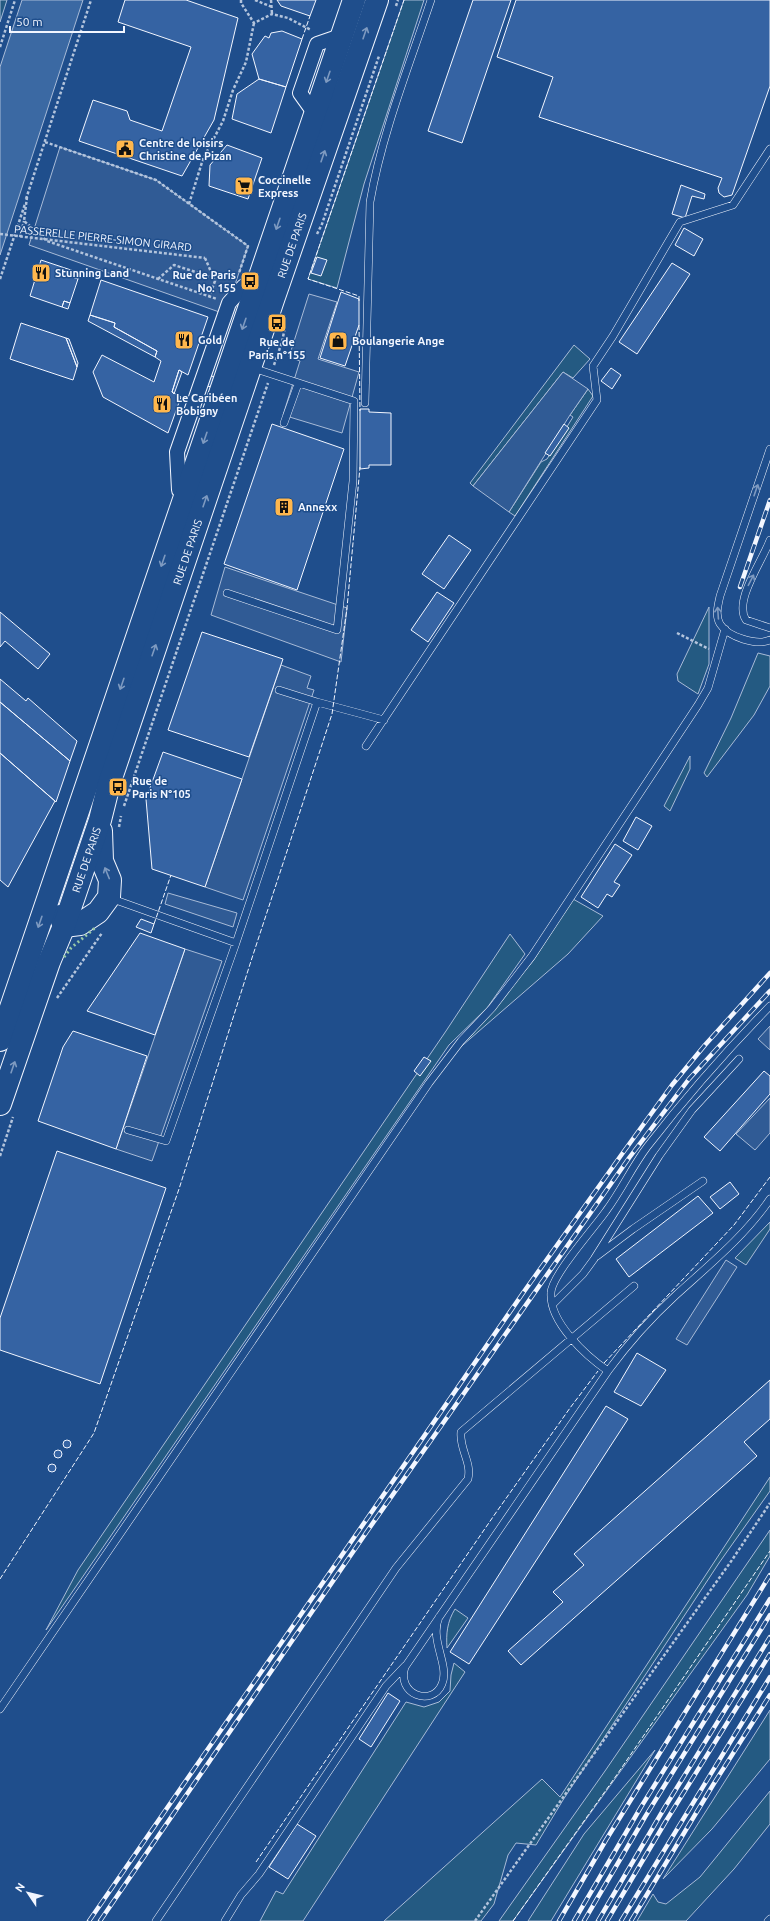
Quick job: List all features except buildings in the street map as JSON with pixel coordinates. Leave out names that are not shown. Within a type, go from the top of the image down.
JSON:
[{"type":"main road","name":"RUE DE PARIS","points":[[0,1040],[354,0]]},
{"type":"main road","name":"RUE DE PARIS","points":[[8,1107],[48,962],[64,926],[100,820],[109,784],[250,367],[377,0]]},
{"type":"main road","points":[[85,792],[82,841],[58,911],[64,926],[80,924],[98,912],[109,897],[110,880],[102,861],[100,820]]},
{"type":"street","points":[[179,490],[178,452],[229,303],[244,286],[256,290]]},
{"type":"lane","points":[[365,403],[370,202],[375,174],[386,135],[431,0]]},
{"type":"lane","points":[[366,746],[597,400],[593,366],[613,336],[680,222],[733,205],[770,149]]},
{"type":"lane","points":[[227,593],[337,630],[354,481],[354,401],[298,384],[250,367]]},
{"type":"lane","points":[[284,423],[298,384]]},
{"type":"lane","points":[[770,449],[720,596],[718,618],[725,629],[735,635],[758,643],[770,640]]},
{"type":"lane","points":[[770,540],[748,587],[742,606],[742,611],[746,620],[770,628]]},
{"type":"lane","points":[[0,1709],[428,1083],[461,1041],[492,1008],[532,956],[698,705],[708,688],[725,629]]},
{"type":"lane","points":[[279,690],[384,720]]},
{"type":"lane","points":[[128,1130],[166,1141],[236,943],[317,702]]},
{"type":"lane","points":[[109,897],[236,943]]},
{"type":"lane","points":[[608,1371],[590,1358],[571,1339],[555,1313],[551,1292],[561,1270],[607,1210],[646,1148],[695,1088],[770,1006]]},
{"type":"lane","points":[[553,1304],[583,1274],[594,1259],[659,1156],[692,1110],[739,1059]]},
{"type":"lane","points":[[594,1259],[633,1229],[703,1181]]},
{"type":"lane","points":[[439,1617],[435,1632],[443,1677],[438,1690],[426,1696],[414,1694],[409,1691],[403,1680],[403,1673],[409,1662],[439,1617],[620,1354],[674,1296],[718,1259],[770,1199]]},
{"type":"lane","points":[[156,1921],[396,1568],[468,1479],[470,1471],[460,1439],[461,1432],[634,1286]]},
{"type":"lane","points":[[225,1921],[241,1895],[259,1874],[386,1686],[409,1662]]},
{"type":"path","points":[[0,47],[15,0]]},
{"type":"path","points":[[0,279],[91,0]]},
{"type":"path","points":[[189,204],[203,159],[223,121],[233,90],[246,62],[254,23],[241,3],[241,0]]},
{"type":"path","points":[[255,0],[272,7]]},
{"type":"path","points":[[271,0],[272,14]]},
{"type":"path","points":[[254,23],[272,14],[288,18],[306,29]]},
{"type":"path","points":[[45,142],[156,180],[248,246],[239,275]]},
{"type":"path","points":[[20,237],[27,197]]},
{"type":"path","points":[[24,221],[47,241],[229,303]]},
{"type":"path","name":"PASSERELLE PIERRE-SIMON GIRARD","points":[[0,234],[205,258],[214,278]]},
{"type":"path","points":[[157,279],[174,265],[214,278],[215,281],[209,297]]},
{"type":"path","points":[[118,834],[123,809],[282,342],[285,322]]},
{"type":"path","points":[[677,633],[698,644]]},
{"type":"path","points":[[55,1002],[70,977],[104,929]]},
{"type":"path","points":[[0,1156],[8,1107]]},
{"type":"path","points":[[475,1921],[732,1560],[770,1503]]},
{"type":"shaded area","points":[[0,0],[7,0],[0,22]]},
{"type":"shaded area","points":[[22,0],[83,0],[0,255],[0,67]]},
{"type":"shaded area","points":[[404,0],[424,0],[364,184],[337,288],[308,279]]},
{"type":"shaded area","points":[[60,147],[156,180],[248,246],[225,314],[29,245]]},
{"type":"shaded area","points":[[309,294],[337,302],[318,359],[359,372],[342,433],[283,415],[300,361],[289,357]]},
{"type":"shaded area","points":[[574,345],[590,359],[573,378],[563,372],[473,486],[470,483]]},
{"type":"shaded area","points":[[563,372],[588,389],[509,512],[473,486]]},
{"type":"shaded area","points":[[588,389],[593,396],[515,516],[509,512],[541,462],[547,459],[573,417],[570,415]]},
{"type":"shaded area","points":[[225,567],[347,608],[341,662],[211,615]]},
{"type":"shaded area","points":[[709,607],[709,664],[698,694],[678,681],[677,674]]},
{"type":"shaded area","points":[[758,653],[770,656],[770,686],[754,715],[707,777],[704,773],[731,718]]},
{"type":"shaded area","points":[[281,665],[311,676],[307,688],[314,690],[243,900],[205,887]]},
{"type":"shaded area","points":[[690,756],[690,769],[670,811],[664,806]]},
{"type":"shaded area","points":[[168,893],[237,913],[233,927],[165,904]]},
{"type":"shaded area","points":[[573,899],[603,916],[568,954],[456,1051],[471,1036],[533,961]]},
{"type":"shaded area","points":[[510,934],[525,954],[487,1008],[449,1045],[46,1630],[78,1570],[446,1031]]},
{"type":"shaded area","points":[[185,949],[222,961],[152,1161],[116,1149]]},
{"type":"shaded area","points":[[770,1026],[770,1050],[758,1039]]},
{"type":"shaded area","points":[[770,1098],[770,1133],[755,1150],[736,1134]]},
{"type":"shaded area","points":[[770,1222],[770,1229],[746,1265],[735,1258]]},
{"type":"shaded area","points":[[726,1260],[737,1267],[687,1345],[676,1339]]},
{"type":"shaded area","points":[[770,1477],[770,1491],[719,1563],[563,1800],[536,1845],[516,1843],[508,1855],[494,1904],[481,1921],[384,1921],[542,1779],[560,1797]]},
{"type":"shaded area","points":[[770,1530],[770,1556],[747,1595],[513,1921],[499,1921],[605,1771]]},
{"type":"shaded area","points":[[455,1609],[468,1618],[447,1648],[448,1628],[450,1619]]},
{"type":"shaded area","points":[[454,1663],[465,1672],[303,1921],[260,1921],[276,1891],[283,1894],[406,1702],[424,1707],[439,1702],[450,1691],[451,1675]]},
{"type":"shaded area","points":[[770,1710],[770,1759],[712,1829],[663,1879]]},
{"type":"shaded area","points":[[655,1750],[551,1921],[528,1921],[584,1834]]},
{"type":"shaded area","points":[[770,1791],[770,1824],[734,1869],[686,1921],[637,1921],[653,1894],[658,1902],[666,1904],[700,1877]]},
{"type":"railway","points":[[740,587],[770,500]]},
{"type":"railway","points":[[89,1921],[523,1293],[622,1154],[672,1085],[705,1045],[770,973]]},
{"type":"railway","points":[[100,1921],[368,1530],[629,1158],[689,1079],[770,991]]},
{"type":"railway","points":[[559,1921],[606,1840],[770,1575]]},
{"type":"railway","points":[[574,1921],[641,1807],[770,1599]]},
{"type":"railway","points":[[584,1921],[645,1817],[770,1615]]},
{"type":"railway","points":[[598,1921],[665,1807],[770,1637]]},
{"type":"railway","points":[[607,1921],[666,1821],[770,1654]]},
{"type":"railway","points":[[621,1921],[770,1677]]},
{"type":"railway","points":[[631,1921],[713,1785],[770,1695]]},
{"type":"hedge","points":[[64,957],[71,948],[96,927]]},
{"type":"fence","points":[[359,301],[359,296],[308,279],[404,0]]},
{"type":"fence","points":[[302,39],[310,16]]},
{"type":"fence","points":[[359,325],[360,411]]},
{"type":"fence","points":[[0,1579],[94,1433],[179,1189],[251,961],[332,714],[347,608],[360,467]]},
{"type":"fence","points":[[154,924],[171,875]]},
{"type":"fence","points":[[604,1363],[734,1225],[770,1177]]},
{"type":"fence","points":[[256,1862],[495,1514],[598,1371]]},
{"type":"fence","points":[[513,1921],[616,1776],[770,1551]]},
{"type":"place","name":"Centre de loisirs Christine de Pizan","points":[[125,149]]},
{"type":"place","name":"Coccinelle Express","points":[[244,186]]},
{"type":"place","name":"Stunning Land","points":[[41,273]]},
{"type":"place","name":"Rue de Paris No. 155","points":[[250,281]]},
{"type":"place","name":"Rue de Paris n°155","points":[[277,323]]},
{"type":"place","name":"Gold","points":[[184,340]]},
{"type":"place","name":"Boulangerie Ange","points":[[338,341]]},
{"type":"place","name":"Le Caribéen Bobigny","points":[[162,404]]},
{"type":"place","name":"Annexx","points":[[284,507]]},
{"type":"place","name":"Rue de Paris N°105","points":[[118,787]]}]
